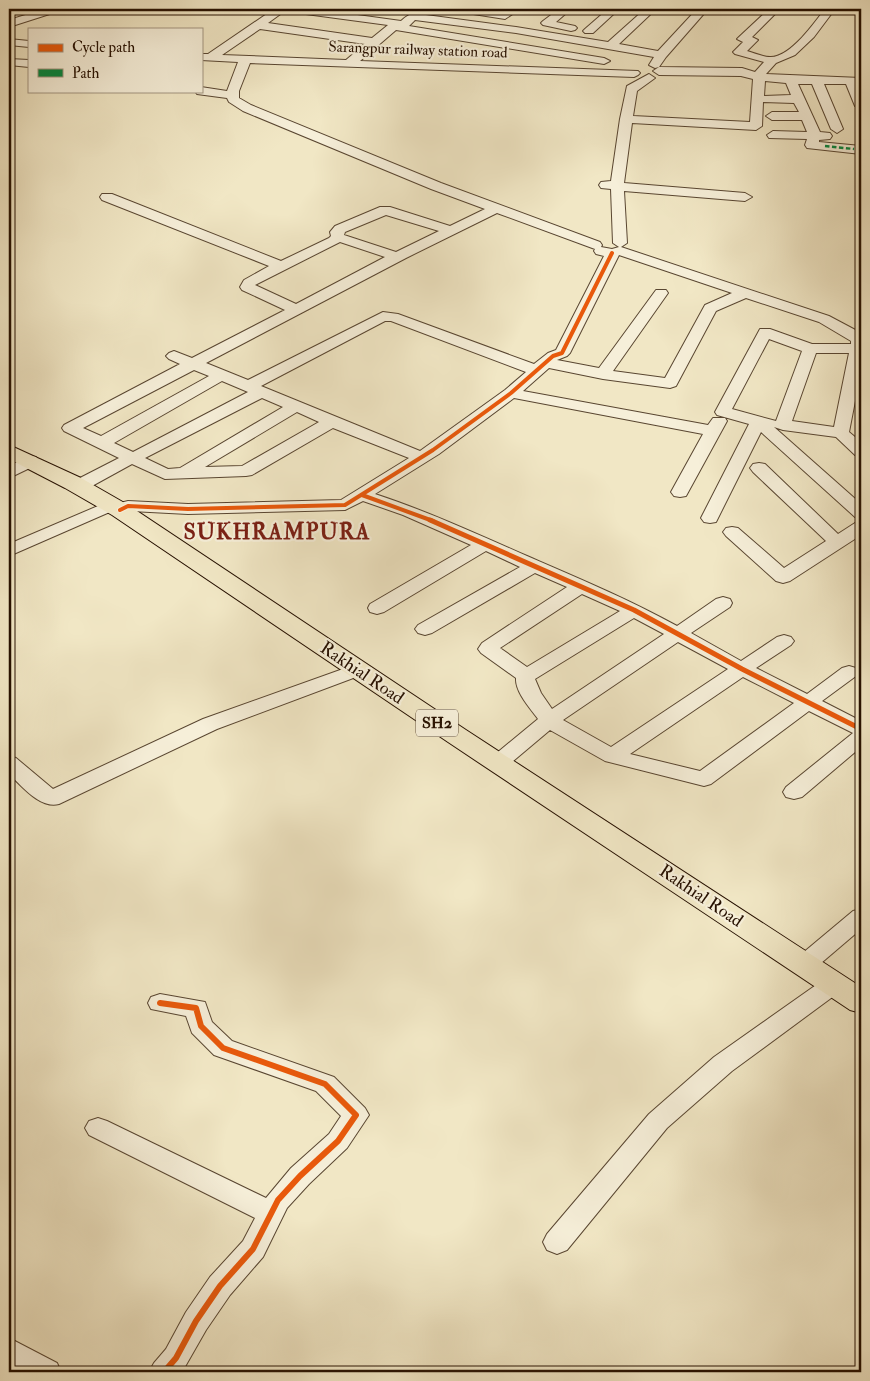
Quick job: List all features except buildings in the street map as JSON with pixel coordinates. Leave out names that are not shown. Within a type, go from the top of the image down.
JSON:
[{"type":"main road","name":"Rakhial Road","points":[[9,444],[86,482],[358,670],[861,1002]]},
{"type":"main road","name":"Rakhial Road","points":[[16,462],[73,482],[120,507],[861,990]]},
{"type":"street","points":[[9,24],[55,9]]},
{"type":"street","points":[[206,57],[282,9]]},
{"type":"street","points":[[291,9],[397,23],[392,30]]},
{"type":"street","points":[[349,64],[374,42],[413,16],[432,9]]},
{"type":"street","points":[[475,9],[471,11],[505,16],[516,9]]},
{"type":"street","points":[[566,9],[547,24],[589,30]]},
{"type":"street","points":[[577,40],[614,9]]},
{"type":"street","points":[[611,46],[651,9]]},
{"type":"street","points":[[611,185],[631,90],[702,9]]},
{"type":"street","points":[[772,61],[739,52],[752,40],[743,38],[775,9]]},
{"type":"street","points":[[626,119],[756,126],[754,75],[772,61],[791,53],[810,35],[830,9]]},
{"type":"street","points":[[413,16],[516,30],[661,55]]},
{"type":"street","points":[[270,17],[392,30],[647,73]]},
{"type":"street","points":[[258,25],[374,42]]},
{"type":"street","points":[[9,42],[28,44]]},
{"type":"street","name":"Sarangpur railway station road","points":[[206,57],[349,64],[754,75],[790,79],[855,81]]},
{"type":"street","points":[[245,60],[233,99],[247,108],[495,209],[824,319],[860,340]]},
{"type":"street","points":[[9,62],[28,64]]},
{"type":"street","points":[[9,551],[120,507],[188,508],[345,505],[422,457],[511,392],[562,353],[609,247],[611,185],[622,87],[647,73]]},
{"type":"street","points":[[790,79],[805,112],[811,145],[858,149]]},
{"type":"street","points":[[816,80],[837,129]]},
{"type":"street","points":[[855,81],[861,106]]},
{"type":"street","points":[[202,91],[233,95]]},
{"type":"street","points":[[769,113],[805,112]]},
{"type":"street","points":[[769,113],[805,112]]},
{"type":"street","points":[[769,113],[805,112]]},
{"type":"street","points":[[817,155],[858,149]]},
{"type":"street","points":[[611,185],[745,197]]},
{"type":"street","points":[[107,197],[281,266]]},
{"type":"street","points":[[331,422],[246,471],[182,474],[165,474],[70,428],[398,257],[495,209]]},
{"type":"street","points":[[297,310],[247,287],[249,283],[334,241],[338,237],[337,232],[340,229],[385,210],[452,231]]},
{"type":"street","points":[[338,237],[398,257]]},
{"type":"street","points":[[603,374],[661,293]]},
{"type":"street","points":[[86,482],[256,389],[383,316],[393,317],[546,364],[670,383],[710,308],[745,293]]},
{"type":"street","points":[[824,319],[861,323]]},
{"type":"street","points":[[680,492],[765,332],[810,349],[860,340]]},
{"type":"street","points":[[841,433],[858,368],[860,340]]},
{"type":"street","points":[[783,425],[810,349]]},
{"type":"street","points":[[174,356],[331,422],[422,457]]},
{"type":"street","points":[[101,443],[222,375]]},
{"type":"street","points":[[511,392],[713,431]]},
{"type":"street","points":[[182,474],[296,406]]},
{"type":"street","points":[[724,412],[758,421],[841,433],[861,451]]},
{"type":"street","points":[[758,421],[861,513]]},
{"type":"street","points":[[710,518],[758,421]]},
{"type":"street","points":[[759,468],[836,542]]},
{"type":"street","points":[[362,494],[409,511],[634,610],[676,635],[861,728]]},
{"type":"street","points":[[732,532],[783,577],[861,527]]},
{"type":"street","points":[[377,608],[485,544]]},
{"type":"street","points":[[425,629],[535,566]]},
{"type":"street","points":[[526,676],[494,654],[488,649],[489,647],[581,586]]},
{"type":"street","points":[[505,757],[550,720],[723,602]]},
{"type":"street","points":[[526,676],[634,610]]},
{"type":"street","points":[[612,756],[784,641]]},
{"type":"street","points":[[9,763],[51,799],[210,724],[358,670]]},
{"type":"street","points":[[526,676],[525,681],[531,694],[550,720],[612,756],[704,780],[849,672]]},
{"type":"street","points":[[794,792],[861,736]]},
{"type":"street","points":[[812,958],[861,917]]},
{"type":"street","points":[[557,1242],[658,1121],[724,1064],[834,984]]},
{"type":"street","points":[[160,1003],[196,1008],[201,1026],[223,1048],[325,1084],[356,1115],[338,1141],[294,1182],[278,1200],[253,1249],[220,1286],[196,1321],[176,1358],[164,1372]]},
{"type":"street","points":[[98,1128],[271,1213]]},
{"type":"street","points":[[9,1351],[46,1372]]},
{"type":"marked path","points":[[825,146],[854,149]]},
{"type":"cycle path","points":[[120,510],[128,506],[188,509],[345,505],[433,450],[511,393],[553,356],[562,353],[612,253]]},
{"type":"cycle path","points":[[362,495],[409,511],[634,610],[742,669],[861,729]]},
{"type":"cycle path","points":[[160,1003],[196,1008],[201,1026],[223,1048],[325,1084],[356,1115],[338,1141],[300,1176],[278,1200],[253,1249],[220,1286],[196,1321],[176,1358],[164,1372]]},
{"type":"district","name":"SUKHRAMPURA","points":[[277,532]]}]
